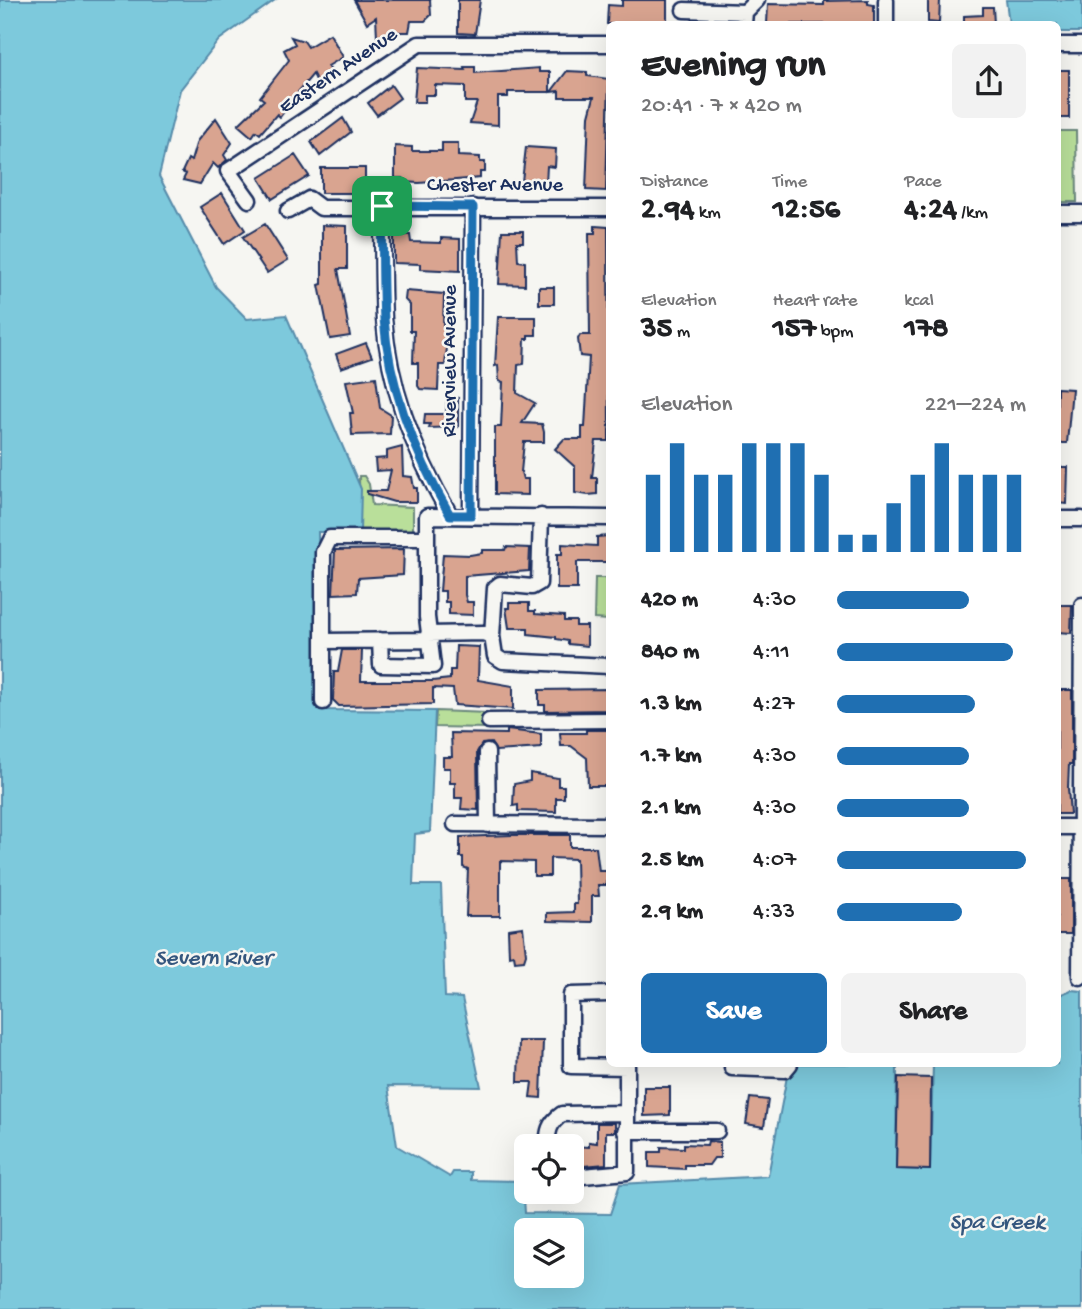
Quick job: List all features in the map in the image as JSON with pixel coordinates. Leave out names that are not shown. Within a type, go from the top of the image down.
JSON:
[{"type":"street","points":[[684,10],[744,18],[757,0]]},
{"type":"street","points":[[886,0],[886,21]]},
{"type":"street","name":"Eastern Avenue","points":[[249,200],[228,171],[419,44],[606,44]]},
{"type":"street","points":[[1061,45],[1082,45]]},
{"type":"street","name":"Chester Avenue","points":[[288,211],[309,199],[321,208],[606,208]]},
{"type":"street","points":[[382,206],[384,322],[397,391],[415,446],[450,515]]},
{"type":"street","name":"Riverview Avenue","points":[[471,515],[473,207]]},
{"type":"street","points":[[1061,212],[1082,213]]},
{"type":"street","points":[[380,640],[381,665],[433,666],[427,516],[606,517]]},
{"type":"street","points":[[541,516],[539,583],[532,587],[500,584],[495,588],[492,636],[495,656],[503,661],[606,666]]},
{"type":"street","points":[[1061,519],[1082,519]]},
{"type":"street","points":[[323,702],[323,552],[330,538],[427,538]]},
{"type":"street","points":[[1080,977],[1082,605]]},
{"type":"street","points":[[323,640],[380,640],[483,633],[492,636]]},
{"type":"street","points":[[489,721],[606,719]]},
{"type":"street","points":[[487,752],[488,825]]},
{"type":"street","points":[[455,824],[606,825]]},
{"type":"street","points":[[1061,827],[1081,827]]},
{"type":"street","points":[[606,994],[571,995],[571,1066],[606,1066]]},
{"type":"street","points":[[584,1176],[628,1172],[625,1131],[627,1067]]},
{"type":"street","points":[[732,1068],[785,1070],[788,1067]]},
{"type":"street","points":[[547,1134],[554,1120],[562,1114],[626,1113]]},
{"type":"street","points":[[625,1131],[717,1131]]},
{"type":"green space","points":[[1061,131],[1076,131],[1077,202],[1061,202]]},
{"type":"green space","points":[[359,476],[364,476],[369,484],[372,505],[413,507],[413,531],[360,532]]},
{"type":"green space","points":[[595,578],[606,578],[606,620],[594,619]]},
{"type":"green space","points":[[436,711],[488,713],[487,728],[435,727]]},
{"type":"water","name":"Severn River","points":[[0,0],[275,0],[219,40],[180,90],[159,176],[216,287],[247,319],[286,315],[361,489],[360,532],[318,532],[322,710],[435,711],[430,832],[415,834],[413,885],[441,885],[445,997],[462,998],[481,1087],[388,1086],[397,1146],[450,1177],[453,1172],[471,1172],[471,1180],[514,1181],[514,1204],[524,1204],[525,1213],[610,1214],[620,1184],[768,1176],[788,1071],[792,1067],[897,1067],[896,1169],[930,1170],[933,1067],[1061,1067],[1061,994],[1071,990],[1082,991],[1082,1309],[0,1309]]},
{"type":"water","points":[[1006,0],[1082,0],[1082,32],[1061,32],[1061,21],[1009,21]]},
{"type":"building","points":[[354,0],[430,0],[431,15],[425,21],[411,21],[409,32],[390,32],[390,37],[377,37],[376,17],[367,23]]},
{"type":"building","points":[[458,0],[480,0],[475,34],[458,33]]},
{"type":"building","points":[[622,0],[667,0],[667,21],[607,21],[608,5],[622,6]]},
{"type":"building","points":[[868,0],[868,4],[874,5],[874,21],[767,21],[768,4],[824,5],[824,1]]},
{"type":"building","points":[[928,0],[940,0],[939,21],[928,21]]},
{"type":"building","points":[[983,7],[993,7],[994,21],[964,21],[964,16],[983,15]]},
{"type":"building","points":[[330,34],[343,57],[328,66],[335,77],[319,86],[313,74],[298,92],[299,100],[293,100],[280,117],[277,114],[260,134],[256,131],[252,137],[238,125],[264,100],[260,97],[289,60],[284,50],[295,44],[291,37],[304,41],[308,47]]},
{"type":"building","points":[[464,67],[475,67],[475,73],[539,68],[539,72],[550,72],[550,92],[508,92],[508,97],[498,97],[498,125],[470,123],[477,102],[465,102],[465,86],[435,85],[435,95],[425,95],[425,102],[414,102],[417,68],[465,70]]},
{"type":"building","points":[[1061,70],[1069,70],[1069,118],[1061,118]]},
{"type":"building","points":[[567,71],[587,72],[587,76],[606,79],[606,191],[586,190],[589,116],[594,97],[559,97],[559,91],[551,92]]},
{"type":"building","points":[[391,85],[400,98],[377,115],[368,103]]},
{"type":"building","points":[[216,118],[232,143],[224,155],[227,160],[218,168],[213,163],[200,184],[183,180],[186,174],[182,172],[188,159],[191,161],[197,141]]},
{"type":"building","points":[[343,118],[351,132],[320,156],[311,142]]},
{"type":"building","points":[[442,143],[458,143],[458,156],[480,157],[480,162],[485,162],[485,172],[480,172],[480,178],[419,183],[402,182],[402,178],[395,178],[395,146],[412,147],[412,151],[442,151]]},
{"type":"building","points":[[526,147],[556,149],[555,167],[547,166],[546,183],[522,181]]},
{"type":"building","points":[[295,155],[309,176],[272,199],[259,178]]},
{"type":"building","points":[[321,168],[365,168],[365,193],[321,193]]},
{"type":"building","points":[[222,193],[245,230],[224,244],[200,207]]},
{"type":"building","points":[[265,224],[288,260],[267,273],[243,237]]},
{"type":"building","points":[[322,225],[347,226],[347,269],[338,269],[350,336],[330,339],[319,285],[322,284]]},
{"type":"building","points":[[595,226],[606,227],[606,441],[596,441],[592,478],[597,478],[597,494],[588,495],[575,493],[575,467],[555,449],[564,439],[582,439],[582,427],[585,427],[589,357],[580,356],[578,339],[580,335],[590,335],[589,233],[595,233]]},
{"type":"building","points":[[502,231],[523,231],[523,242],[517,242],[518,261],[525,262],[525,285],[499,284]]},
{"type":"building","points":[[394,234],[410,235],[411,242],[441,243],[441,238],[460,239],[460,271],[420,269],[420,264],[394,263]]},
{"type":"building","points":[[539,287],[554,287],[554,304],[539,304]]},
{"type":"building","points":[[406,291],[444,294],[443,328],[448,328],[448,339],[445,365],[439,365],[438,390],[420,389],[418,386],[418,363],[413,363],[414,331],[410,331],[410,305],[405,300]]},
{"type":"building","points":[[498,317],[536,317],[536,335],[528,335],[528,339],[525,339],[524,364],[518,365],[517,393],[535,403],[522,423],[542,424],[544,432],[544,442],[524,442],[521,472],[523,479],[528,479],[528,495],[495,494],[495,427],[501,427],[503,382],[499,381],[498,365],[495,366]]},
{"type":"building","points":[[366,343],[372,357],[341,368],[336,354]]},
{"type":"building","points":[[376,377],[380,408],[391,415],[390,434],[352,435],[350,413],[353,413],[346,381]]},
{"type":"building","points":[[1061,388],[1072,389],[1067,443],[1061,443]]},
{"type":"building","points":[[447,397],[458,398],[458,427],[429,428],[430,424],[424,424],[425,414],[446,414]]},
{"type":"building","points":[[402,447],[403,476],[412,477],[414,488],[417,488],[417,502],[394,502],[367,494],[367,491],[386,491],[391,470],[376,471],[375,459],[387,458],[387,451]]},
{"type":"building","points":[[1061,467],[1068,467],[1067,504],[1061,503]]},
{"type":"building","points":[[606,536],[606,562],[577,562],[577,589],[557,589],[557,554],[562,554],[562,544],[597,546],[597,537]]},
{"type":"building","points":[[506,547],[530,548],[529,571],[465,576],[465,595],[467,602],[473,602],[473,615],[449,614],[445,591],[440,591],[443,554],[470,555],[482,553],[482,550],[505,550]]},
{"type":"building","points":[[404,549],[403,575],[358,578],[357,593],[333,594],[335,550]]},
{"type":"building","points":[[509,603],[529,603],[529,611],[535,611],[535,614],[564,616],[564,621],[576,621],[576,626],[587,626],[587,646],[568,644],[568,641],[556,637],[528,634],[528,628],[509,628],[506,608],[509,608]]},
{"type":"building","points":[[1061,605],[1072,605],[1071,633],[1061,632]]},
{"type":"building","points":[[456,646],[479,647],[478,680],[513,686],[513,709],[455,705],[453,689],[433,688],[433,704],[339,706],[333,700],[334,672],[338,672],[342,650],[362,650],[361,681],[432,681],[450,679],[450,670],[455,670]]},
{"type":"building","points":[[606,689],[606,710],[545,711],[545,705],[539,705],[539,690]]},
{"type":"building","points":[[1061,690],[1072,690],[1072,764],[1069,764],[1068,788],[1070,814],[1061,814]]},
{"type":"building","points":[[507,730],[541,734],[541,748],[496,751],[491,743],[482,744],[477,752],[478,810],[461,809],[462,798],[455,798],[455,783],[450,783],[450,768],[443,768],[443,757],[452,757],[451,733],[507,734]]},
{"type":"building","points":[[586,730],[606,730],[606,786],[588,786],[587,758],[571,746],[561,746],[560,733],[586,733]]},
{"type":"building","points":[[530,773],[558,778],[558,786],[564,786],[564,798],[556,798],[556,812],[518,811],[518,805],[513,806],[514,784],[530,781]]},
{"type":"building","points":[[570,835],[570,847],[596,847],[599,871],[606,871],[606,885],[598,885],[599,896],[592,896],[592,922],[547,921],[547,913],[574,912],[574,904],[577,904],[576,859],[550,858],[550,876],[534,876],[534,862],[500,861],[500,916],[466,916],[468,869],[463,867],[463,857],[460,857],[460,837]]},
{"type":"building","points":[[1061,879],[1071,879],[1071,934],[1061,934]]},
{"type":"building","points":[[523,927],[526,954],[524,960],[515,961],[514,955],[509,956],[508,929]]},
{"type":"building","points":[[519,1041],[543,1041],[541,1098],[530,1097],[532,1082],[518,1082]]},
{"type":"building","points":[[898,1077],[931,1078],[930,1170],[896,1169]]},
{"type":"building","points":[[644,1087],[670,1087],[670,1115],[644,1116]]},
{"type":"building","points":[[750,1098],[768,1100],[764,1127],[746,1124]]},
{"type":"building","points":[[597,1123],[615,1123],[615,1132],[606,1132],[606,1164],[584,1166],[584,1147],[589,1147],[589,1142],[597,1143]]},
{"type":"building","points":[[708,1141],[720,1142],[720,1158],[714,1158],[709,1165],[685,1165],[685,1169],[649,1167],[649,1152],[661,1152],[661,1147],[684,1148],[684,1144],[707,1145]]},
{"type":"route","points":[[382,206],[473,207],[471,515],[450,515],[415,446],[397,391],[384,322],[382,206]]},
{"type":"water label","name":"Spa Creek","points":[[997,1223]]}]
